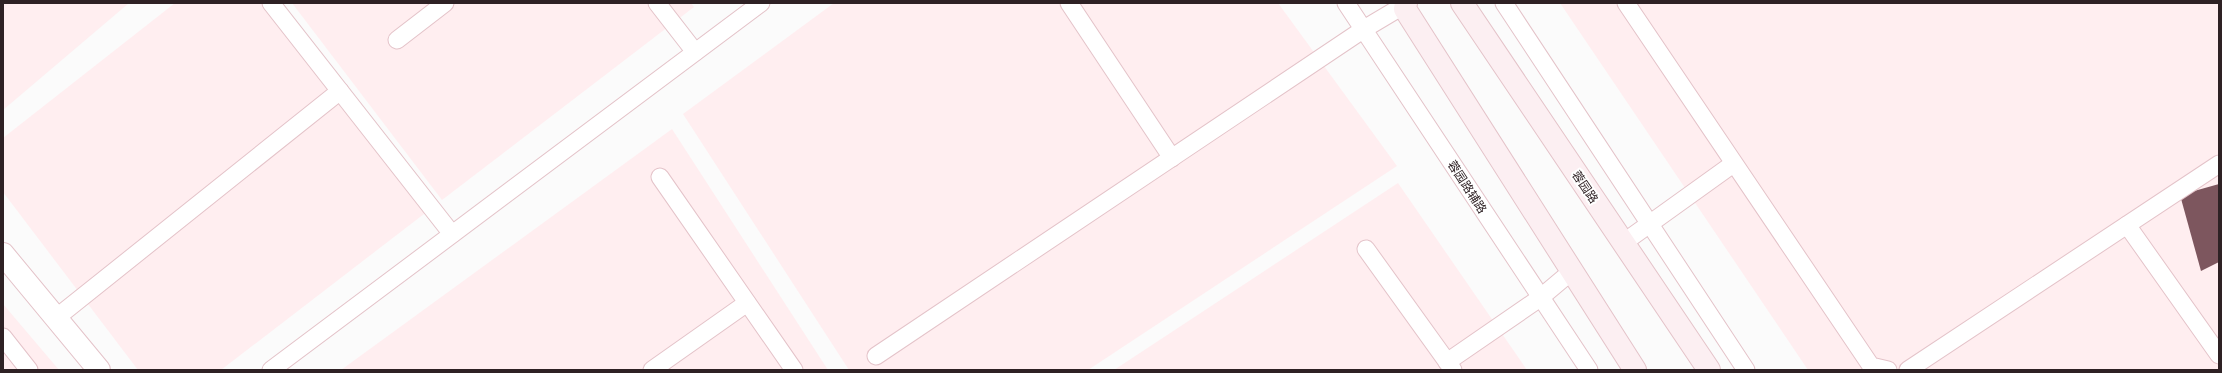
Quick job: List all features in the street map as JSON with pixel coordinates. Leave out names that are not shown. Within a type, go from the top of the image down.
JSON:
[{"type":"street","points":[[1406,3],[1405,9],[1635,370]]},
{"type":"street","name":"蓉园路","points":[[1462,3],[1709,370]]},
{"type":"street","points":[[3,254],[99,370]]},
{"type":"lane","points":[[271,3],[452,234]]},
{"type":"lane","points":[[397,40],[446,3]]},
{"type":"lane","points":[[657,3],[695,52]]},
{"type":"lane","points":[[272,370],[761,3]]},
{"type":"lane","points":[[1069,3],[1172,158]]},
{"type":"lane","name":"蓉园路辅路","points":[[1346,3],[1589,370]]},
{"type":"lane","points":[[876,356],[1364,29],[1406,3]]},
{"type":"lane","points":[[1504,3],[1746,370]]},
{"type":"lane","points":[[1626,3],[1733,164],[1871,366],[1888,370]]},
{"type":"lane","points":[[56,318],[340,91]]},
{"type":"lane","points":[[1623,243],[1733,164]]},
{"type":"lane","points":[[1908,370],[2219,164]]},
{"type":"lane","points":[[660,177],[794,370]]},
{"type":"lane","points":[[2127,225],[2219,355]]},
{"type":"lane","points":[[1366,249],[1450,366],[1540,298],[1572,271]]},
{"type":"lane","points":[[652,370],[748,303]]},
{"type":"lane","points":[[3,337],[30,370]]},
{"type":"shaded area","points":[[3,3],[129,3],[3,110]]},
{"type":"shaded area","points":[[175,3],[281,3],[437,204],[221,370],[138,370],[3,192],[3,138]]},
{"type":"shaded area","points":[[292,3],[691,3],[694,7],[442,200]]},
{"type":"shaded area","points":[[834,3],[1278,3],[1397,166],[1088,370],[849,370],[683,114]]},
{"type":"shaded area","points":[[1560,3],[2219,3],[2219,370],[1808,370]]},
{"type":"shaded area","points":[[672,129],[828,370],[341,370]]},
{"type":"shaded area","points":[[1398,183],[1527,370],[1114,370]]},
{"type":"shaded area","points":[[3,304],[59,370],[3,370]]},
{"type":"building","points":[[2219,184],[2219,262],[2201,271],[2180,195]]}]
